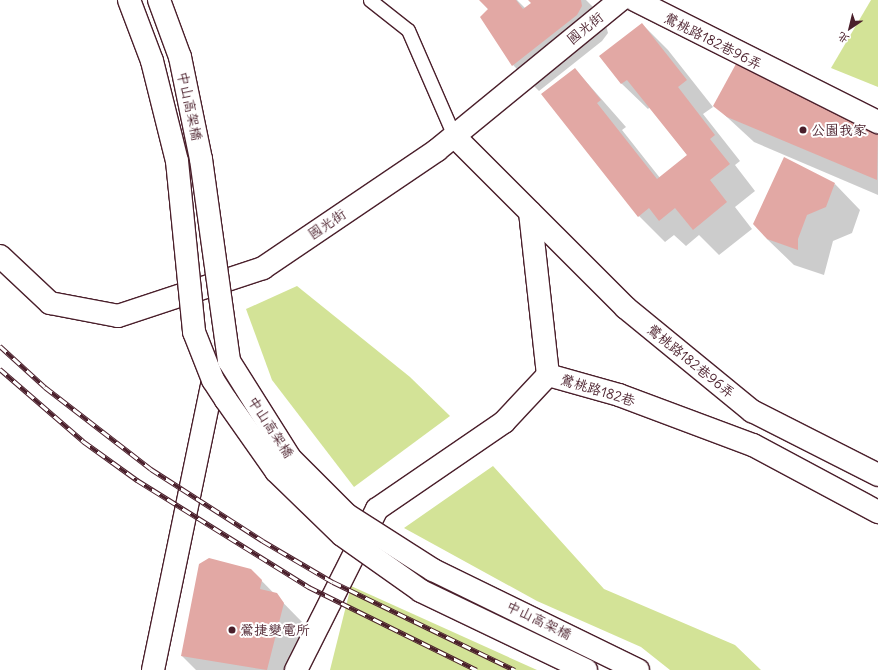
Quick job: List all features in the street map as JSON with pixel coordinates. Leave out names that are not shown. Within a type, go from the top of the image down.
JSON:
[{"type":"street","name":"中山高架橋","points":[[129,0],[152,61],[177,161],[194,332],[213,380],[276,471],[342,535],[421,591],[586,670]]},
{"type":"street","name":"中山高架橋","points":[[158,0],[180,57],[201,159],[230,361],[290,458],[348,515],[432,570],[638,670]]},
{"type":"street","name":"國光街","points":[[0,256],[50,303],[118,316],[263,268],[454,136],[620,0]]},
{"type":"street","name":"鶯桃路182巷96弄","points":[[635,0],[878,122]]},
{"type":"street","name":"鶯桃路182巷96弄","points":[[454,136],[626,308],[752,411],[878,475]]},
{"type":"street","points":[[530,212],[548,375]]},
{"type":"street","points":[[154,670],[213,380],[230,361]]},
{"type":"street","name":"鶯桃路182巷","points":[[296,670],[377,509],[504,422],[548,375],[619,395],[753,445],[878,512]]},
{"type":"lane","points":[[370,0],[408,30],[454,136]]},
{"type":"green space","points":[[871,0],[878,0],[878,87],[831,68]]},
{"type":"green space","points":[[297,286],[410,377],[450,416],[354,487],[272,380],[246,309]]},
{"type":"green space","points":[[493,466],[604,589],[735,645],[761,670],[670,670],[641,647],[537,601],[404,528]]},
{"type":"green space","points":[[351,586],[537,670],[330,670]]},
{"type":"building","points":[[479,0],[516,0],[523,9],[531,3],[528,0],[581,0],[582,6],[577,15],[512,66],[480,17],[488,9]]},
{"type":"building","points":[[642,23],[687,80],[678,87],[715,135],[710,139],[730,164],[710,180],[727,202],[693,230],[675,208],[659,221],[649,208],[638,217],[541,94],[575,68],[601,100],[597,103],[657,179],[687,155],[627,80],[621,84],[599,56]]},
{"type":"building","name":"公園我家","points":[[737,62],[878,130],[877,180],[727,117],[713,106]]},
{"type":"building","points":[[784,157],[835,183],[826,207],[807,215],[798,239],[798,250],[767,239],[753,224]]},
{"type":"building","name":"鶯捷變電所","points":[[209,558],[251,569],[262,580],[260,589],[277,593],[284,603],[267,670],[181,656],[199,564]]},
{"type":"railway","points":[[0,346],[45,387],[151,469],[263,541],[333,582],[515,670]]},
{"type":"railway","points":[[0,369],[83,441],[137,480],[309,587],[477,670]]},
{"type":"place","name":"公園我家","points":[[803,130]]},
{"type":"place","name":"鶯捷變電所","points":[[232,630]]}]
